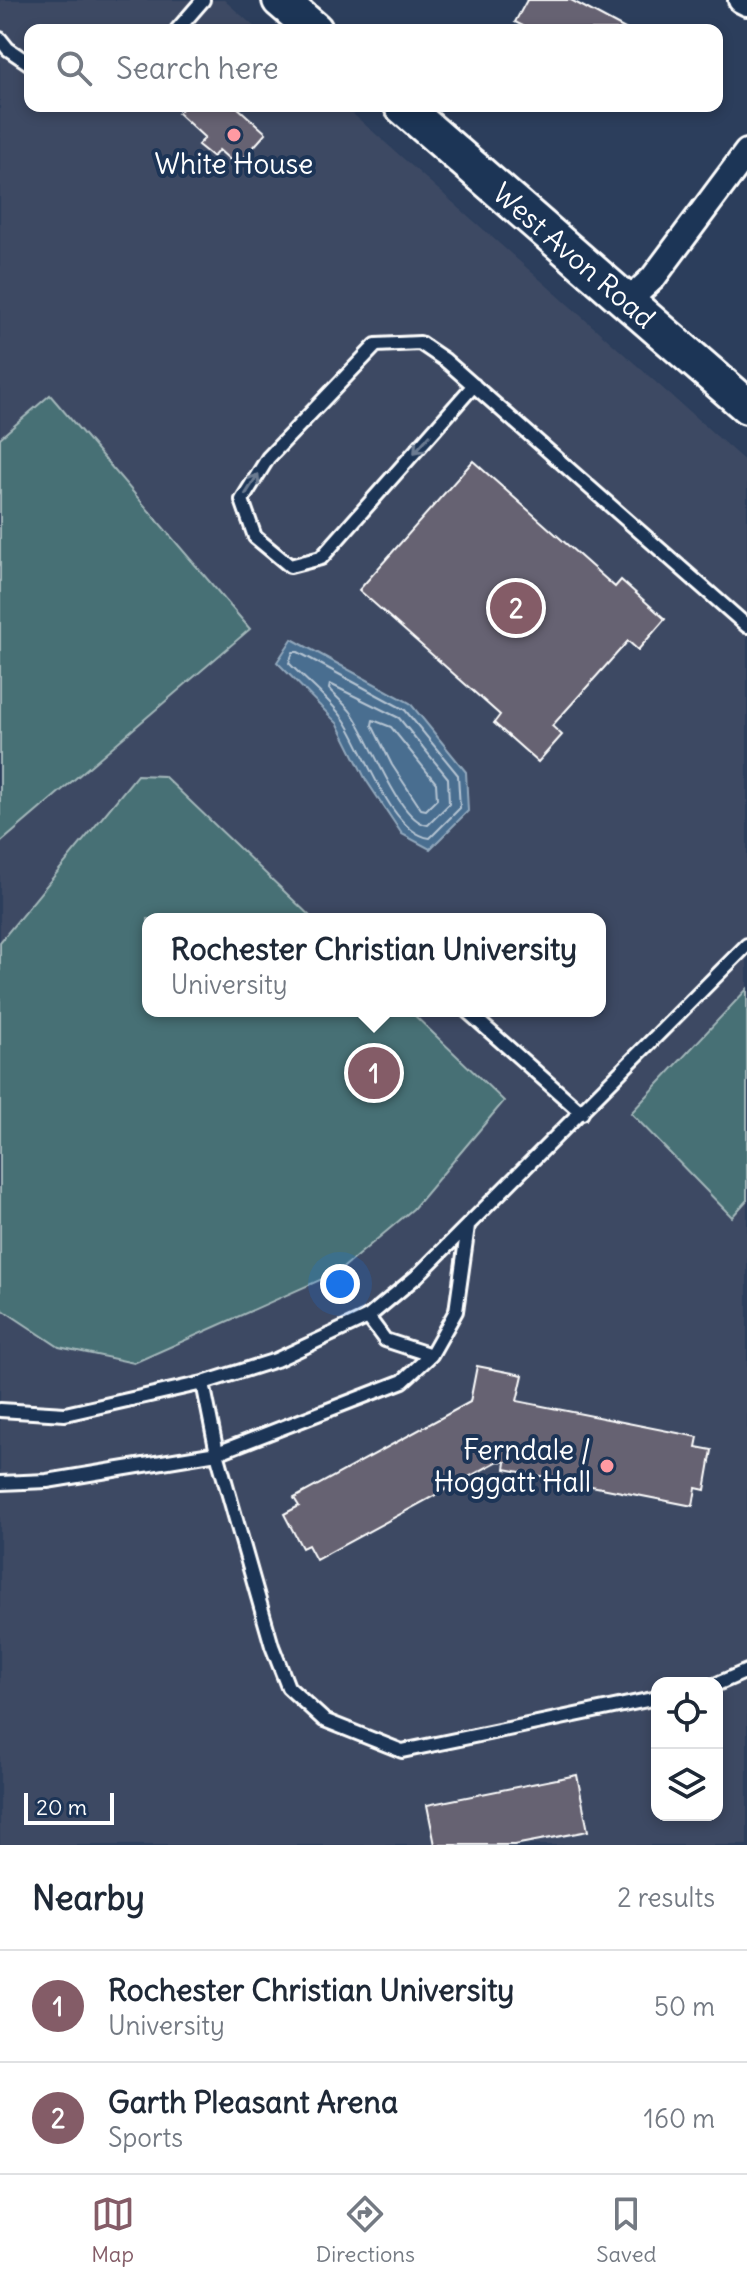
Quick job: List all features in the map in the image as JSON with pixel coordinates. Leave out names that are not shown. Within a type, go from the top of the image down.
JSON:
[{"type":"main road","points":[[280,0],[308,24]]},
{"type":"main road","name":"West Avon Road","points":[[409,112],[747,406]]},
{"type":"street","points":[[741,0],[747,3]]},
{"type":"street","points":[[628,301],[653,278],[747,152]]},
{"type":"lane","points":[[182,24],[203,0]]},
{"type":"lane","points":[[0,39],[24,60]]},
{"type":"lane","points":[[474,385],[321,558],[290,566],[255,537],[242,500],[268,458],[376,345],[420,343],[474,385],[747,626]]},
{"type":"lane","points":[[0,1410],[65,1414],[203,1383],[276,1360],[368,1317],[417,1276],[747,945]]},
{"type":"lane","points":[[474,1017],[582,1113]]},
{"type":"lane","points":[[0,1483],[47,1481],[217,1453],[403,1381],[431,1355],[456,1311],[468,1225]]},
{"type":"lane","points":[[368,1317],[385,1340],[431,1355]]},
{"type":"lane","points":[[203,1383],[217,1453],[272,1646],[288,1687],[324,1720],[402,1751],[651,1699]]},
{"type":"lane","points":[[723,1681],[747,1671]]},
{"type":"shaded area","points":[[0,0],[224,0],[251,24],[24,24],[24,112],[351,112],[747,463],[747,1845],[0,1845]]},
{"type":"green space","points":[[50,395],[250,629],[0,843],[0,438]]},
{"type":"green space","points":[[137,775],[164,776],[307,913],[142,913],[142,1017],[416,1017],[504,1101],[413,1209],[338,1272],[134,1363],[59,1347],[0,1308],[0,942]]},
{"type":"green space","points":[[747,989],[747,1200],[732,1217],[631,1113]]},
{"type":"water","points":[[292,639],[410,703],[466,772],[468,811],[430,849],[402,834],[366,780],[338,724],[277,662]]},
{"type":"building","points":[[527,0],[571,0],[616,24],[519,24],[515,22]]},
{"type":"building","name":"White House","points":[[243,112],[266,133],[237,166],[219,150],[213,157],[198,145],[205,138],[178,113]]},
{"type":"building","points":[[473,461],[615,587],[621,580],[665,619],[638,650],[628,641],[552,726],[562,735],[538,762],[494,723],[500,715],[359,590]]},
{"type":"building","name":"Ferndale / Hoggatt Hall","points":[[477,1366],[523,1375],[517,1401],[698,1437],[696,1447],[712,1450],[705,1490],[696,1488],[693,1506],[505,1469],[506,1462],[498,1461],[316,1560],[308,1545],[302,1548],[284,1514],[299,1506],[294,1498],[470,1402]]},
{"type":"building","points":[[577,1775],[588,1831],[514,1845],[435,1845],[427,1805]]},
{"type":"place","name":"White House","points":[[234,135]]},
{"type":"place","name":"Garth Pleasant Arena","points":[[516,608]]},
{"type":"place","name":"Rochester Christian University","points":[[374,1073]]},
{"type":"place","name":"Ferndale / Hoggatt Hall","points":[[607,1466]]}]
